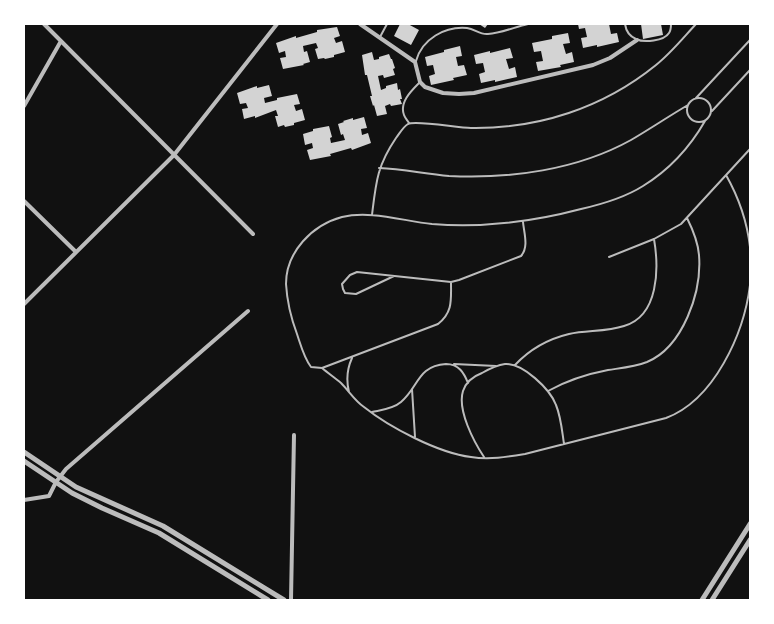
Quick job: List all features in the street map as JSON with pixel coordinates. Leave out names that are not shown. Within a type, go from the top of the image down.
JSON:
[{"type":"street","points":[[44,24],[253,234]]},
{"type":"street","points":[[24,304],[174,155],[224,89],[277,24]]},
{"type":"street","points":[[360,24],[415,62],[420,82],[425,87],[442,94],[474,93],[593,65],[610,58],[637,40]]},
{"type":"street","points":[[24,106],[61,41]]},
{"type":"street","points":[[24,201],[76,252]]},
{"type":"street","points":[[24,500],[49,496],[60,476],[80,457],[248,311]]},
{"type":"street","points":[[291,600],[294,435]]},
{"type":"street","points":[[24,452],[76,486],[163,526],[284,600]]},
{"type":"street","points":[[24,461],[72,493],[159,533],[268,600]]},
{"type":"street","points":[[702,600],[750,524]]},
{"type":"street","points":[[712,600],[750,540]]},
{"type":"lane","points":[[380,37],[387,24]]},
{"type":"lane","points":[[415,62],[430,40],[446,30],[466,28],[488,34],[528,24]]},
{"type":"lane","points":[[625,24],[628,34],[637,40],[654,40],[664,38],[671,29],[671,24]]},
{"type":"lane","points":[[372,215],[379,168],[389,149],[409,123],[459,128],[489,128],[519,126],[568,114],[615,92],[655,66],[696,24]]},
{"type":"lane","points":[[379,168],[400,169],[448,176],[472,176],[526,173],[553,168],[582,160],[630,140],[688,105],[750,40]]},
{"type":"lane","points":[[451,282],[451,305],[447,314],[438,324],[322,368],[311,367],[306,361],[293,323],[286,283],[289,266],[296,251],[306,238],[319,227],[331,220],[344,216],[372,215],[410,221],[462,225],[493,225],[523,222],[559,215],[620,198],[643,186],[664,171],[683,153],[710,116],[711,112],[750,70]]},
{"type":"lane","points":[[409,123],[403,115],[403,105],[409,93],[420,82]]},
{"type":"lane","points":[[696,98],[702,98],[708,101],[711,106],[711,112]]},
{"type":"lane","points":[[688,105],[687,113],[691,119],[698,122],[705,121]]},
{"type":"lane","points":[[609,257],[672,230],[687,218],[750,149]]},
{"type":"lane","points":[[726,175],[737,194],[744,214],[750,247]]},
{"type":"lane","points":[[548,391],[572,380],[591,374],[636,366],[657,357],[665,350],[691,310],[696,292],[699,272],[699,255],[694,233],[687,218]]},
{"type":"lane","points":[[394,276],[356,294],[345,293],[343,289],[342,284],[345,280],[350,275],[357,272],[451,282],[459,280],[521,256],[525,252],[526,244],[523,222]]},
{"type":"lane","points":[[515,366],[525,355],[537,346],[550,340],[569,334],[612,329],[634,322],[647,306],[656,282],[657,266],[654,239]]},
{"type":"lane","points":[[322,368],[370,412],[440,449],[460,455],[485,458],[502,458],[525,454],[666,418],[687,407],[698,398],[711,382],[728,354],[744,317],[750,285]]},
{"type":"lane","points":[[349,393],[347,379],[349,364],[352,357]]},
{"type":"lane","points":[[370,412],[399,404],[405,399],[424,372],[432,367],[450,364],[497,366]]},
{"type":"lane","points":[[450,364],[462,371],[468,383]]},
{"type":"lane","points":[[485,458],[469,429],[462,406],[463,391],[475,376],[505,364],[515,366],[539,382],[548,391],[556,404],[560,417],[564,444]]},
{"type":"lane","points":[[412,388],[415,437]]},
{"type":"building","points":[[400,24],[408,24],[419,30],[411,45],[394,36]]},
{"type":"building","points":[[479,24],[488,24],[485,28]]},
{"type":"building","points":[[578,24],[609,24],[611,34],[617,33],[619,42],[597,47],[597,45],[583,48],[581,38],[587,37],[585,28],[579,29]]},
{"type":"building","points":[[641,24],[661,24],[663,35],[643,39]]},
{"type":"building","points":[[337,27],[340,36],[334,38],[336,43],[342,41],[345,52],[334,55],[334,57],[318,59],[315,49],[318,48],[316,43],[303,46],[304,52],[307,51],[310,62],[303,64],[304,65],[283,69],[280,58],[286,57],[285,51],[279,53],[276,43],[296,36],[296,38],[317,32],[317,30]]},
{"type":"building","points":[[568,33],[570,43],[563,44],[566,54],[572,52],[574,62],[560,65],[561,67],[538,71],[536,62],[543,61],[541,51],[534,52],[532,43],[552,39],[552,36]]},
{"type":"building","points":[[460,46],[462,56],[456,57],[458,66],[464,65],[467,75],[453,78],[454,80],[431,85],[429,76],[435,74],[433,65],[427,66],[425,57]]},
{"type":"building","points":[[510,48],[513,58],[506,59],[509,69],[515,67],[517,77],[495,82],[495,80],[481,83],[479,74],[485,72],[483,63],[476,64],[474,55]]},
{"type":"building","points":[[372,52],[374,60],[389,54],[395,68],[393,69],[395,75],[384,78],[383,75],[378,76],[381,90],[386,88],[386,86],[397,83],[402,99],[400,99],[402,104],[391,106],[390,104],[385,106],[387,114],[377,116],[370,96],[372,96],[367,75],[365,75],[362,55]]},
{"type":"building","points":[[269,85],[272,96],[264,98],[265,103],[277,100],[277,98],[297,94],[300,104],[294,105],[296,111],[302,109],[305,120],[294,123],[294,125],[285,127],[284,125],[278,127],[275,116],[278,116],[276,110],[255,118],[255,116],[244,119],[242,109],[248,108],[246,103],[240,104],[237,93],[257,86],[257,88]]},
{"type":"building","points":[[364,117],[367,128],[361,129],[362,135],[368,133],[371,143],[352,150],[351,148],[330,154],[331,156],[310,160],[307,150],[313,148],[312,143],[305,145],[303,134],[313,131],[313,129],[329,126],[332,137],[330,138],[331,143],[345,140],[343,134],[341,135],[338,124],[353,118],[353,120]]}]
